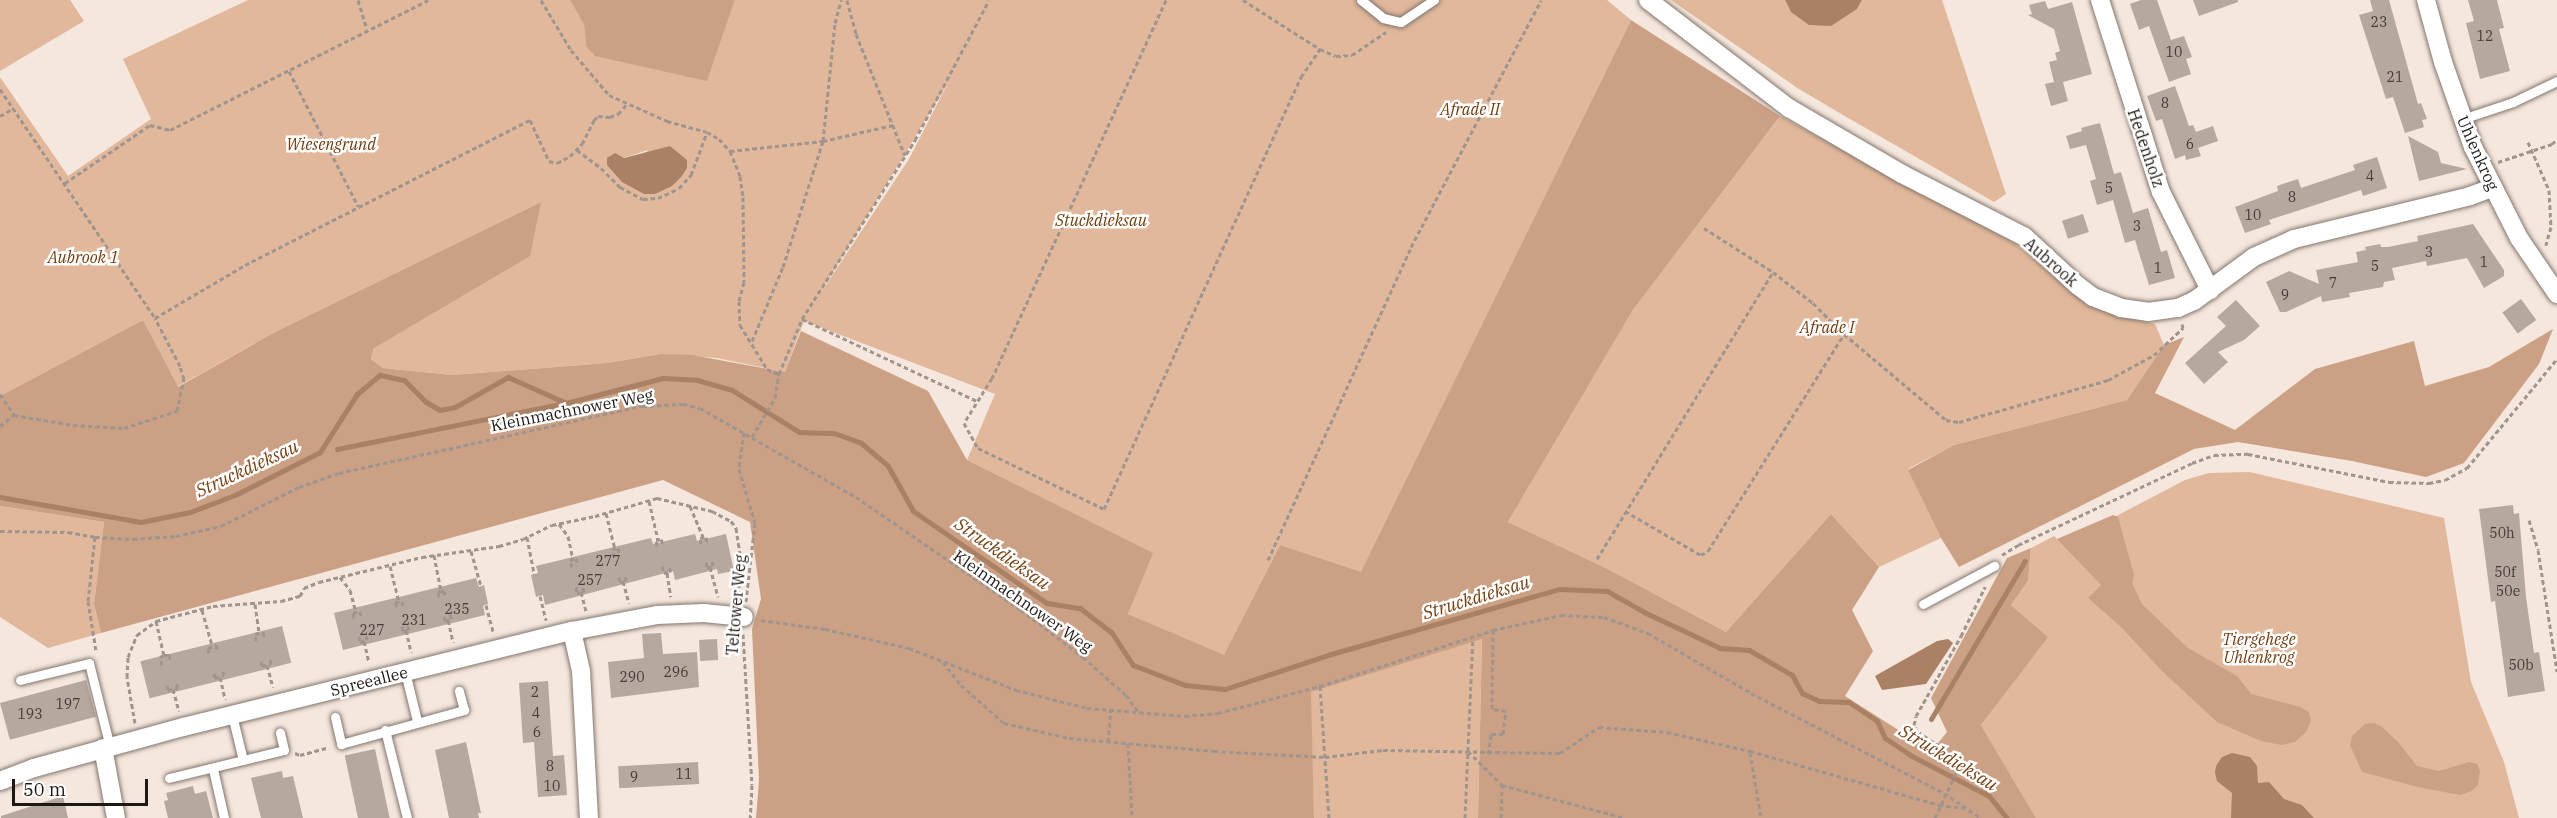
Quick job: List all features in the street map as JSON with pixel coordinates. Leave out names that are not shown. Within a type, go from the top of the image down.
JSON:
[{"type":"street","name":"Aubrook","points":[[1648,0],[1789,108],[1902,174],[2025,237],[2093,297],[2135,311],[2148,312],[2178,308],[2210,290],[2254,257],[2294,239],[2470,196],[2492,188]]},
{"type":"street","name":"Hedenholz","points":[[2100,0],[2161,192],[2210,290]]},
{"type":"street","name":"Uhlenkrog","points":[[2426,0],[2462,119],[2482,167],[2535,262],[2557,294]]},
{"type":"street","name":"Spreeallee","points":[[0,781],[107,747],[572,631],[657,615],[717,614],[744,617]]},
{"type":"street","points":[[572,631],[581,671],[590,818]]},
{"type":"street","points":[[107,747],[116,818]]},
{"type":"lane","points":[[1361,0],[1383,18],[1401,22],[1434,0]]},
{"type":"lane","points":[[2462,119],[2513,102],[2557,81]]},
{"type":"lane","points":[[1923,604],[1994,566]]},
{"type":"lane","points":[[20,680],[89,663],[107,747]]},
{"type":"lane","points":[[410,671],[417,722]]},
{"type":"lane","points":[[335,717],[341,744],[464,710],[459,691]]},
{"type":"lane","points":[[230,715],[243,760]]},
{"type":"lane","points":[[385,730],[407,818]]},
{"type":"lane","points":[[169,778],[284,750],[280,732]]},
{"type":"lane","points":[[213,768],[224,818]]},
{"type":"path","points":[[358,0],[367,29]]},
{"type":"path","points":[[65,183],[150,125],[170,130],[428,0]]},
{"type":"path","points":[[541,0],[571,50],[609,95],[627,105],[707,132],[718,139],[730,152],[740,176],[743,197],[744,282],[739,301],[741,325],[767,369],[779,374]]},
{"type":"path","points":[[752,341],[783,267],[823,141],[835,22],[841,0]]},
{"type":"path","points":[[847,0],[856,34],[906,156]]},
{"type":"path","points":[[752,437],[775,398],[779,374],[802,319],[906,156],[989,0]]},
{"type":"path","points":[[1166,0],[992,378],[964,423],[978,448],[1104,509],[1301,77],[1320,49]]},
{"type":"path","points":[[1243,0],[1320,49],[1336,56],[1352,55],[1401,22]]},
{"type":"path","points":[[1268,560],[1411,247],[1541,0]]},
{"type":"path","points":[[289,71],[358,206]]},
{"type":"path","points":[[0,89],[155,318],[180,366],[184,379],[177,411],[124,428],[73,425],[14,415],[0,394]]},
{"type":"path","points":[[155,318],[245,265],[530,120],[549,161],[556,163],[576,150],[598,116],[610,117],[618,114],[627,105]]},
{"type":"path","points":[[0,116],[14,107]]},
{"type":"path","points":[[730,152],[823,141],[893,125]]},
{"type":"path","points":[[576,150],[601,168],[620,187],[643,199],[658,198],[678,188],[691,175],[707,132]]},
{"type":"path","points":[[2482,167],[2552,144],[2557,139]]},
{"type":"path","points":[[2528,142],[2549,190],[2552,206],[2551,227],[2545,249],[2535,262]]},
{"type":"path","points":[[1704,228],[1773,272],[1813,303],[1844,334],[1946,420],[1959,422],[2108,380],[2136,367],[2154,355],[2183,328],[2178,308]]},
{"type":"path","points":[[1597,559],[1773,272]]},
{"type":"path","points":[[802,319],[977,401]]},
{"type":"path","points":[[1625,512],[1701,555],[1708,551],[1844,334]]},
{"type":"path","points":[[1935,818],[1944,793],[1959,766],[1958,759],[1925,739],[1914,725],[1919,709],[1961,636],[1994,566],[2004,553],[2192,463],[2214,455],[2248,454],[2390,482],[2429,483],[2445,480],[2467,468],[2557,359]]},
{"type":"path","name":"Kleinmachnower Weg","points":[[0,531],[68,532],[95,537],[133,539],[176,536],[220,526],[299,488],[339,473],[642,406],[668,404],[700,408],[856,497],[1021,610],[1083,657],[1126,695],[1139,714]]},
{"type":"path","points":[[0,426],[14,415]]},
{"type":"path","name":"Teltower Weg","points":[[744,432],[739,469],[755,523],[742,645],[752,785],[750,818]]},
{"type":"path","points":[[138,739],[128,686],[128,657],[137,635],[156,621],[230,604],[255,604],[300,596],[308,585],[434,555],[499,548],[559,524],[648,500],[666,498],[724,516],[736,528],[742,567],[740,583]]},
{"type":"path","points":[[648,500],[658,540],[656,540],[657,546]]},
{"type":"path","points":[[689,504],[707,543]]},
{"type":"path","points":[[606,513],[615,549]]},
{"type":"path","points":[[2529,520],[2538,550],[2557,672]]},
{"type":"path","points":[[559,524],[568,536],[573,559],[570,560],[572,567]]},
{"type":"path","points":[[95,537],[88,601],[97,654]]},
{"type":"path","points":[[527,537],[534,574]]},
{"type":"path","points":[[701,544],[700,538],[703,537]]},
{"type":"path","points":[[658,540],[662,539],[663,544]]},
{"type":"path","points":[[615,549],[618,548],[620,555]]},
{"type":"path","points":[[614,557],[612,549],[615,549]]},
{"type":"path","points":[[471,551],[481,586]]},
{"type":"path","points":[[434,555],[441,591],[444,591],[445,595]]},
{"type":"path","points":[[573,559],[576,558],[578,566]]},
{"type":"path","points":[[710,567],[713,566],[712,561]]},
{"type":"path","points":[[706,562],[707,568],[710,567],[718,597],[717,614]]},
{"type":"path","points":[[667,573],[671,572],[668,565]]},
{"type":"path","points":[[390,566],[399,602],[402,601],[403,606]]},
{"type":"path","points":[[662,566],[664,573],[667,573],[673,614]]},
{"type":"path","points":[[619,577],[620,582],[627,580],[625,575]]},
{"type":"path","points":[[340,577],[350,590],[356,612],[353,613],[354,618]]},
{"type":"path","points":[[576,587],[577,593],[584,592],[582,586]]},
{"type":"path","points":[[439,597],[438,592],[441,591]]},
{"type":"path","points":[[540,596],[549,637]]},
{"type":"path","points":[[397,607],[395,602],[399,602]]},
{"type":"path","points":[[255,604],[259,633]]},
{"type":"path","points":[[486,605],[498,649]]},
{"type":"path","points":[[202,610],[212,646]]},
{"type":"path","points":[[356,612],[360,611],[361,616]]},
{"type":"path","points":[[450,614],[451,619],[448,620],[458,659]]},
{"type":"path","points":[[744,617],[871,638],[942,660],[1016,690],[1087,708],[1185,716],[1218,713],[1320,686],[1493,630],[1561,615],[1604,617],[1648,633],[1751,693],[1944,793],[1981,818]]},
{"type":"path","points":[[444,616],[445,621],[448,620]]},
{"type":"path","points":[[156,621],[164,656]]},
{"type":"path","points":[[407,624],[410,671]]},
{"type":"path","points":[[402,626],[403,631],[406,630]]},
{"type":"path","points":[[1488,754],[1491,734],[1503,734],[1506,711],[1492,709],[1493,630]]},
{"type":"path","points":[[256,641],[255,634],[263,632],[265,639]]},
{"type":"path","points":[[366,635],[367,640],[364,641],[373,680]]},
{"type":"path","points":[[359,636],[360,642],[364,641]]},
{"type":"path","points":[[1465,818],[1466,750],[1473,637]]},
{"type":"path","points":[[212,646],[216,645],[218,650]]},
{"type":"path","points":[[209,653],[208,648],[212,646]]},
{"type":"path","points":[[162,665],[160,657],[169,655],[171,662]]},
{"type":"path","points":[[261,661],[262,666],[267,665],[271,664],[270,659]]},
{"type":"path","points":[[942,660],[961,685],[1004,723],[1069,738],[1325,757],[1383,750],[1466,750],[1488,754],[1560,753],[1599,727],[1667,732],[1750,751],[1939,805],[1967,808]]},
{"type":"path","points":[[267,665],[277,704]]},
{"type":"path","points":[[214,673],[215,678],[220,677],[224,675],[223,671]]},
{"type":"path","points":[[220,677],[230,715]]},
{"type":"path","points":[[167,685],[168,690],[178,688],[176,682]]},
{"type":"path","points":[[1320,686],[1329,818]]},
{"type":"path","points":[[1108,742],[1111,710]]},
{"type":"path","points":[[284,750],[300,754],[341,744]]},
{"type":"path","points":[[1128,744],[1132,818]]},
{"type":"path","points":[[1466,750],[1502,785],[1625,818]]},
{"type":"path","points":[[1750,751],[1761,818]]},
{"type":"path","points":[[1502,785],[1502,818]]},
{"type":"green space","points":[[0,0],[70,0],[84,21],[0,71]]},
{"type":"green space","points":[[248,0],[570,0],[584,25],[586,46],[707,80],[735,0],[1607,0],[1631,20],[1361,573],[1280,545],[1224,656],[1128,614],[1152,553],[967,460],[995,394],[804,321],[785,372],[717,358],[660,354],[607,363],[452,375],[383,368],[371,359],[374,348],[541,202],[273,333],[177,387],[143,320],[0,396],[0,77],[68,176],[151,119],[123,59]],"holes":[[[948,83],[909,159],[818,297]],[[648,150],[622,182],[615,154],[623,158]]]},
{"type":"green space","points":[[1671,0],[1785,0],[1791,12],[1857,9],[1862,0],[1942,0],[2006,194],[1994,202],[1843,115],[1799,89]]},
{"type":"green space","name":"Afrade I","points":[[1780,116],[2016,244],[2081,297],[2123,317],[2155,324],[2164,345],[2127,400],[1954,445],[1908,469],[1941,538],[1879,567],[1831,514],[1726,632],[1606,568],[1508,522],[1633,310]]},
{"type":"green space","name":"Tiergehege Uhlenkrog","points":[[2250,472],[2444,518],[2471,682],[2504,762],[2519,818],[2036,818],[1981,725],[2047,637],[2011,605],[2028,581],[2031,548],[2054,536],[2063,544],[2185,480],[2209,473]]},
{"type":"green space","points":[[0,506],[104,522],[94,604],[101,633],[48,648],[0,617]]},
{"type":"green space","points":[[1482,639],[1478,818],[1314,818],[1310,692],[1307,682]]},
{"type":"shaded area","points":[[570,0],[735,0],[707,81],[595,56],[586,46],[584,25]]},
{"type":"shaded area","points":[[1785,0],[1862,0],[1857,9],[1831,26],[1809,25],[1791,12]]},
{"type":"shaded area","points":[[1631,20],[1780,116],[1633,310],[1508,522],[1606,568],[1726,632],[1831,514],[1879,567],[1852,610],[1873,651],[1845,696],[1900,731],[1934,748],[1947,732],[1931,698],[2007,558],[2031,548],[2028,581],[2011,605],[2048,637],[1981,725],[2036,818],[1478,818],[1482,639],[1311,692],[1314,818],[756,818],[759,780],[752,629],[761,599],[750,522],[663,480],[101,633],[94,604],[104,522],[0,506],[0,396],[143,320],[178,387],[273,333],[541,202],[530,256],[374,348],[371,359],[383,368],[452,375],[607,363],[660,354],[692,355],[785,372],[801,331],[928,391],[967,460],[1153,553],[1128,614],[1224,655],[1280,545],[1361,572]]},
{"type":"shaded area","points":[[670,146],[687,160],[687,168],[672,186],[655,194],[644,194],[622,182],[607,165],[607,158],[615,153],[624,158]]},
{"type":"shaded area","points":[[2553,329],[2539,364],[2464,463],[2426,477],[2352,461],[2238,442],[2194,449],[1959,567],[1941,538],[1908,470],[1954,445],[2127,400],[2164,345],[2184,337],[2155,393],[2235,430],[2315,369],[2414,341],[2425,386],[2489,367]]},
{"type":"shaded area","points":[[2113,515],[2118,517],[2134,575],[2132,583],[2142,604],[2188,648],[2237,676],[2251,694],[2300,707],[2309,712],[2311,720],[2306,732],[2295,742],[2282,745],[2261,741],[2217,722],[2162,671],[2121,627],[2088,598],[2101,585],[2057,539]]},
{"type":"shaded area","points":[[1948,639],[1953,643],[1926,684],[1882,690],[1875,676],[1937,641]]},
{"type":"shaded area","points":[[2374,723],[2381,726],[2398,742],[2417,766],[2439,771],[2469,762],[2477,764],[2480,771],[2478,785],[2472,791],[2460,795],[2418,787],[2362,772],[2350,745],[2352,736],[2365,724]]},
{"type":"shaded area","points":[[2232,753],[2250,757],[2257,766],[2258,783],[2269,782],[2284,799],[2302,805],[2314,818],[2231,818],[2232,793],[2217,781],[2215,773],[2216,766],[2222,757]]},
{"type":"building","points":[[2141,0],[2157,0],[2171,40],[2184,36],[2192,57],[2186,59],[2191,74],[2169,82],[2149,26],[2139,30],[2130,4]]},
{"type":"building","points":[[2193,0],[2238,0],[2238,2],[2199,16]]},
{"type":"building","points":[[2370,0],[2389,0],[2418,104],[2421,103],[2427,119],[2422,120],[2424,127],[2405,133],[2393,97],[2386,99],[2359,15],[2373,11]]},
{"type":"building","points":[[2468,0],[2497,0],[2504,28],[2499,29],[2510,71],[2480,79],[2466,23],[2474,21]]},
{"type":"building","points":[[2045,1],[2048,9],[2072,2],[2092,74],[2063,82],[2068,101],[2051,106],[2045,84],[2054,82],[2049,62],[2057,60],[2055,53],[2060,51],[2054,29],[2028,15],[2032,14],[2029,5]]},
{"type":"building","points":[[2175,86],[2189,126],[2193,125],[2196,132],[2213,126],[2218,141],[2198,148],[2201,156],[2186,160],[2185,155],[2175,159],[2162,119],[2156,121],[2147,96]]},
{"type":"building","points":[[2100,123],[2114,174],[2121,172],[2133,213],[2148,208],[2161,252],[2167,250],[2175,278],[2149,285],[2135,240],[2125,243],[2113,200],[2097,205],[2090,181],[2096,179],[2086,145],[2070,149],[2066,136],[2082,131],[2081,128]]},
{"type":"building","points":[[2408,136],[2438,152],[2441,163],[2467,169],[2419,181]]},
{"type":"building","points":[[2377,157],[2387,188],[2363,196],[2361,190],[2269,220],[2271,224],[2245,233],[2235,207],[2278,191],[2277,186],[2298,179],[2301,188],[2355,170],[2353,165]]},
{"type":"building","points":[[2083,214],[2089,232],[2068,239],[2062,221]]},
{"type":"building","points":[[2473,224],[2504,270],[2504,276],[2484,288],[2467,258],[2427,266],[2426,261],[2392,268],[2395,280],[2384,282],[2383,287],[2349,293],[2350,297],[2322,302],[2321,296],[2286,312],[2280,312],[2266,282],[2289,271],[2319,284],[2316,270],[2358,262],[2356,252],[2366,250],[2365,247],[2380,244],[2381,247],[2388,247],[2418,241],[2417,236]]},
{"type":"building","points":[[2521,299],[2536,320],[2518,334],[2502,313]]},
{"type":"building","points":[[2236,300],[2260,326],[2244,340],[2218,352],[2228,362],[2204,384],[2185,363],[2226,326],[2217,317]]},
{"type":"building","points":[[2513,505],[2514,514],[2519,513],[2526,597],[2534,653],[2539,652],[2545,691],[2508,697],[2495,601],[2491,602],[2479,509]]},
{"type":"building","points":[[695,534],[697,541],[726,534],[734,571],[718,574],[717,569],[675,580],[673,571],[545,605],[543,595],[536,597],[531,575],[538,573],[536,566],[651,538],[653,544]]},
{"type":"building","points":[[476,578],[479,587],[484,585],[488,604],[483,606],[485,615],[343,650],[334,613]]},
{"type":"building","points":[[282,626],[291,663],[150,698],[140,661]]},
{"type":"building","points":[[661,633],[663,654],[697,652],[699,687],[611,698],[608,662],[644,658],[642,634]]},
{"type":"building","points":[[717,639],[718,660],[700,661],[699,640]]},
{"type":"building","points":[[86,680],[96,717],[10,740],[0,703]]},
{"type":"building","points":[[548,681],[553,756],[564,755],[567,795],[538,797],[534,742],[523,743],[519,683]]},
{"type":"building","points":[[466,742],[481,813],[478,813],[479,818],[449,818],[435,750]]},
{"type":"building","points":[[375,749],[390,818],[358,818],[345,755]]},
{"type":"building","points":[[698,762],[699,784],[619,788],[618,766]]},
{"type":"building","points":[[282,771],[283,778],[293,776],[303,818],[261,818],[251,778]]},
{"type":"building","points":[[193,786],[195,794],[206,791],[213,818],[168,818],[164,801],[168,800],[166,793]]},
{"type":"building","points":[[63,796],[68,818],[1,818],[1,816]]},
{"type":"waterway","name":"Struckdieksau","points":[[0,497],[141,522],[190,512],[235,495],[320,452],[357,394],[380,375],[404,380],[426,402],[440,410],[455,407],[508,377],[566,403],[663,378],[697,380],[732,390],[799,432],[834,433],[861,443],[888,466],[913,511],[1047,603],[1080,608],[1112,633],[1133,665],[1185,685],[1225,689],[1331,654],[1559,589],[1607,591],[1646,613],[1720,648],[1749,650],[1792,675],[1802,693],[1819,701],[1849,702],[1877,721],[1885,738],[1910,755],[1989,796],[2007,818]]},
{"type":"waterway","points":[[337,449],[565,403]]},
{"type":"waterway","points":[[1931,719],[2025,561]]},
{"type":"park label","name":"Afrade II","points":[[1470,109]]},
{"type":"park label","name":"Wiesengrund","points":[[331,144]]},
{"type":"park label","name":"Stuckdieksau","points":[[1101,220]]},
{"type":"park label","name":"Aubrook 1","points":[[83,257]]}]
